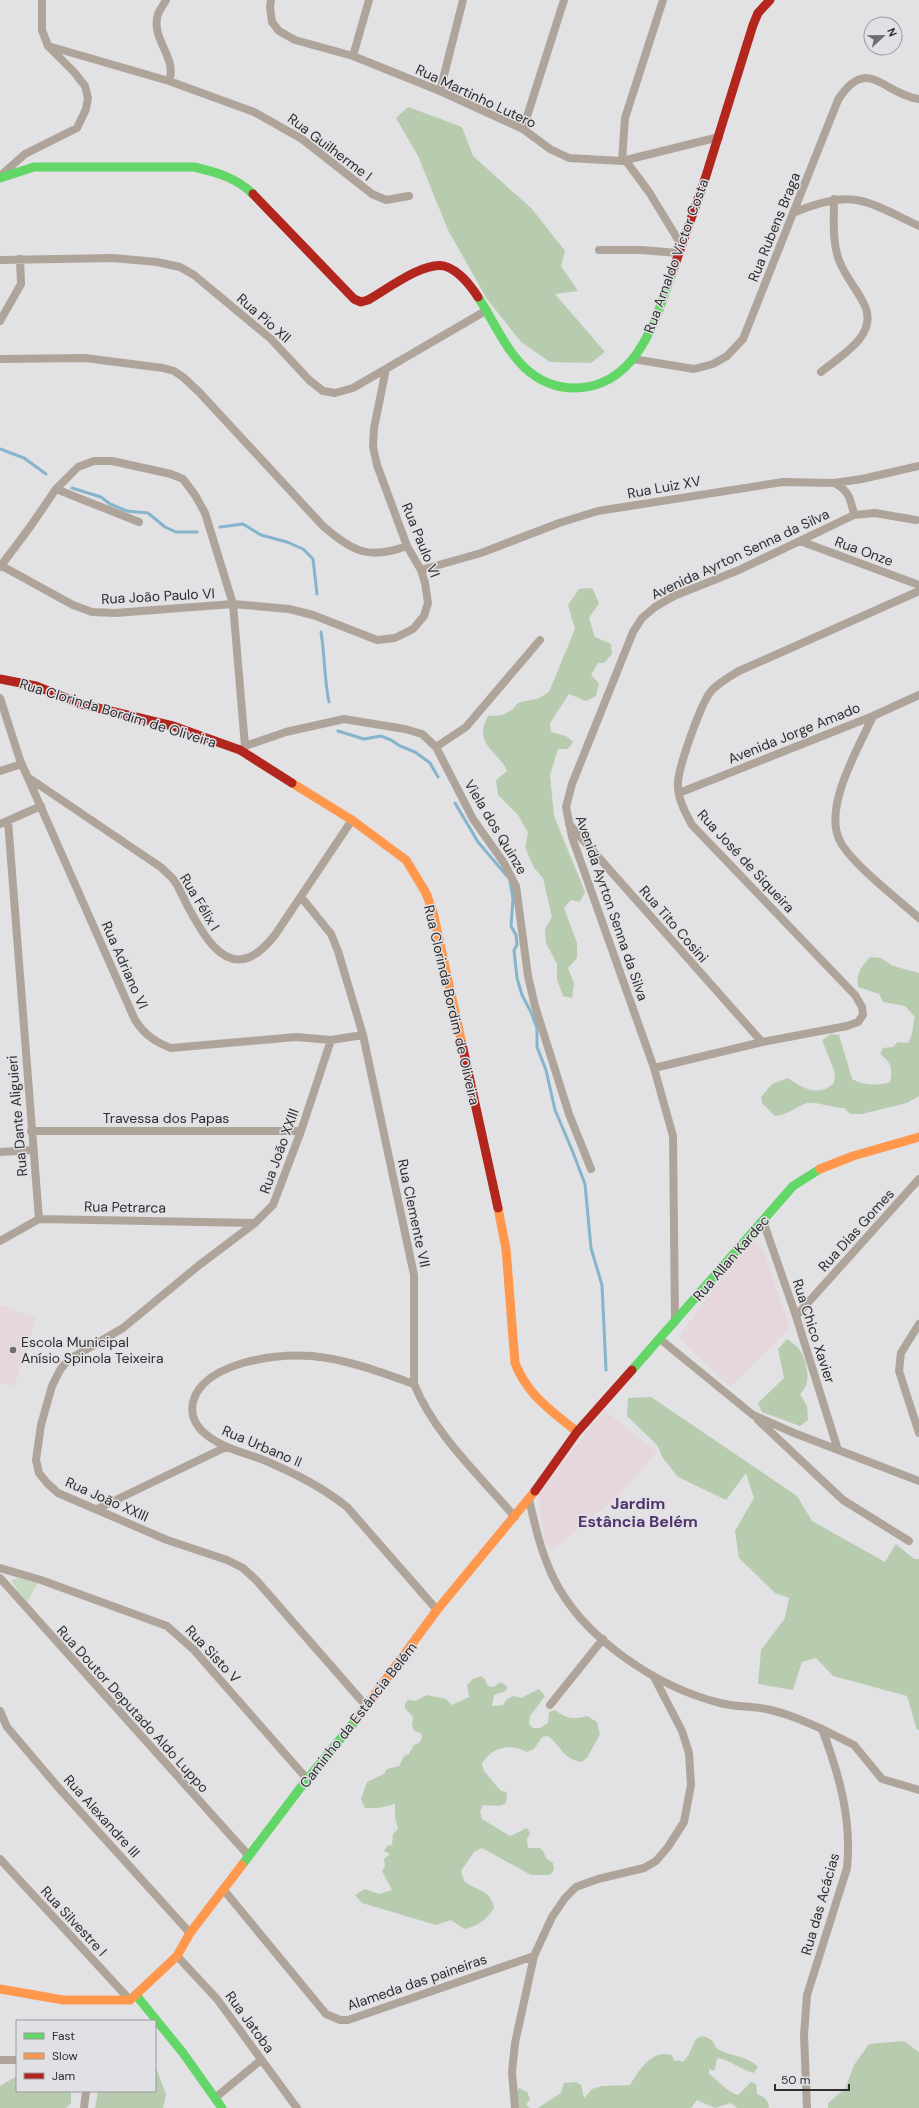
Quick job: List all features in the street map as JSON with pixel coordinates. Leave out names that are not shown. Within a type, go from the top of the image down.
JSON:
[{"type":"street","points":[[0,177],[25,154],[77,128],[86,109],[88,98],[85,86],[74,72],[48,46],[42,30],[42,0]]},
{"type":"street","points":[[166,0],[158,14],[156,26],[158,37],[171,65],[172,73],[169,81]]},
{"type":"street","name":"Rua Martinho Lutero","points":[[271,0],[270,7],[272,22],[280,31],[294,40],[353,56],[440,90],[523,129],[550,149],[569,158],[624,161],[719,137]]},
{"type":"street","points":[[353,56],[369,0]]},
{"type":"street","points":[[440,90],[463,0]]},
{"type":"street","points":[[523,129],[564,0]]},
{"type":"street","points":[[599,250],[681,250],[649,192],[624,161],[625,118],[663,0]]},
{"type":"street","name":"Rua Arnaldo Victor Costa","points":[[0,177],[34,167],[194,167],[213,170],[243,184],[300,242],[343,289],[361,302],[379,295],[415,274],[433,267],[444,266],[454,271],[464,280],[487,310],[509,348],[526,368],[547,383],[570,389],[589,387],[618,372],[633,359],[643,346],[681,250],[719,137],[753,25],[758,13],[770,0]]},
{"type":"street","name":"Rua Guilherme I","points":[[48,46],[169,81],[254,112],[302,139],[372,194],[386,200],[410,196]]},
{"type":"street","name":"Rua Rubens Braga","points":[[633,359],[694,369],[713,364],[727,356],[742,339],[756,309],[838,100],[845,89],[857,79],[865,77],[875,79],[898,92],[919,99]]},
{"type":"street","points":[[793,214],[818,203],[834,199],[853,198],[873,204],[919,226]]},
{"type":"street","points":[[821,372],[857,344],[865,332],[868,318],[865,306],[838,259],[835,243],[834,199]]},
{"type":"street","name":"Rua Pio XII","points":[[0,260],[113,258],[157,262],[180,267],[194,275],[271,339],[309,380],[323,391],[335,393],[353,388],[432,340],[487,310]]},
{"type":"street","points":[[0,321],[21,284],[20,259]]},
{"type":"street","points":[[0,359],[85,358],[163,368],[174,371],[198,392],[318,521],[344,544],[360,551],[374,553],[389,553],[407,546]]},
{"type":"street","name":"Rua Paulo VI","points":[[233,604],[289,609],[312,614],[377,640],[395,638],[412,629],[424,616],[428,603],[421,570],[407,546],[377,465],[373,447],[374,428],[386,369]]},
{"type":"street","points":[[1,566],[56,489],[78,467],[94,461],[112,461],[171,474],[183,479],[195,495],[205,513],[233,604],[243,748]]},
{"type":"street","name":"Rua Luiz XV","points":[[421,570],[481,553],[559,523],[598,512],[783,482],[834,483],[862,479],[919,466]]},
{"type":"street","points":[[834,483],[843,487],[848,493],[854,515]]},
{"type":"street","points":[[56,489],[139,522]]},
{"type":"street","name":"Avenida Ayrton Senna da Silva","points":[[675,1323],[673,1136],[654,1068],[568,822],[566,807],[572,784],[633,632],[642,618],[655,607],[674,596],[739,570],[854,515],[875,513],[916,520]]},
{"type":"street","name":"Rua Onze","points":[[800,541],[919,585]]},
{"type":"street","name":"Rua João Paulo VI","points":[[1,566],[73,605],[92,612],[115,613],[233,604]]},
{"type":"street","name":"Rua José de Siqueira","points":[[654,1068],[762,1042],[847,1026],[858,1022],[863,1015],[862,1007],[855,995],[692,825],[684,811],[679,793],[678,781],[685,753],[710,692],[721,681],[739,671],[919,591]]},
{"type":"street","points":[[436,747],[466,727],[540,640]]},
{"type":"street","name":"Rua Clorinda Bordim de Oliveira","points":[[0,679],[36,686],[81,704],[173,726],[243,748],[352,820],[406,860],[426,894],[441,951],[502,1225],[506,1249],[515,1363],[522,1380],[533,1394],[577,1432]]},
{"type":"street","name":"Avenida Jorge Amado","points":[[679,793],[873,716],[919,695]]},
{"type":"street","name":"Rua Adriano VI","points":[[0,698],[22,764],[132,1013],[144,1033],[156,1042],[171,1048],[296,1037],[331,1040],[363,1035]]},
{"type":"street","points":[[873,716],[843,782],[837,805],[835,825],[839,840],[853,859],[919,918]]},
{"type":"street","name":"Viela dos Quinze","points":[[243,748],[286,732],[344,719],[405,729],[422,734],[436,747],[473,819],[504,863],[516,886],[524,956],[533,998],[565,1101],[591,1169]]},
{"type":"street","points":[[0,771],[22,764]]},
{"type":"street","name":"Rua Félix I","points":[[29,778],[166,872],[173,879],[199,927],[210,943],[222,954],[236,959],[249,958],[262,950],[275,935],[352,820]]},
{"type":"street","points":[[0,824],[41,806]]},
{"type":"street","name":"Rua Dante Aliguieri","points":[[8,821],[39,1219]]},
{"type":"street","name":"Rua Tito Cosini","points":[[568,822],[762,1042]]},
{"type":"street","name":"Rua Clemente VII","points":[[301,897],[331,934],[338,951],[363,1035],[414,1275],[414,1384],[420,1400],[435,1425],[515,1517]]},
{"type":"street","name":"Rua João XXIII","points":[[331,1040],[301,1131],[273,1205],[255,1223],[198,1266],[123,1328],[68,1360],[60,1370],[52,1386],[41,1425],[36,1460],[39,1473],[58,1493],[167,1540],[227,1560],[243,1568],[257,1581],[367,1707]]},
{"type":"street","name":"Travessa dos Papas","points":[[31,1131],[301,1131]]},
{"type":"street","name":"Rua Allan Kardec","points":[[577,1432],[675,1323],[793,1186],[807,1174],[825,1166],[919,1137]]},
{"type":"street","points":[[0,1152],[33,1150]]},
{"type":"street","name":"Rua Dias Gomes","points":[[796,1316],[919,1179]]},
{"type":"street","points":[[0,1241],[39,1219]]},
{"type":"street","name":"Rua Petrarca","points":[[39,1219],[255,1223]]},
{"type":"street","name":"Rua Chico Xavier","points":[[762,1221],[796,1316],[838,1450]]},
{"type":"street","points":[[919,1324],[901,1353],[899,1371],[919,1433]]},
{"type":"street","points":[[660,1339],[754,1415],[843,1500],[909,1541]]},
{"type":"street","name":"Rua Urbano II","points":[[414,1384],[346,1360],[323,1356],[290,1354],[259,1359],[229,1367],[212,1376],[199,1389],[191,1403],[193,1416],[200,1429],[226,1447],[310,1480],[347,1507],[437,1610]]},
{"type":"street","points":[[754,1415],[838,1450],[919,1481]]},
{"type":"street","name":"Caminho da Estância Belém","points":[[133,1997],[177,1956],[190,1933],[307,1779],[367,1707],[437,1610],[515,1517],[577,1432]]},
{"type":"street","points":[[97,1509],[226,1447]]},
{"type":"street","points":[[529,1499],[539,1544],[554,1578],[577,1614],[603,1639],[654,1677],[690,1694],[722,1704],[764,1708],[786,1713],[822,1729],[854,1745],[882,1779],[919,1790]]},
{"type":"street","name":"Rua Sisto V","points":[[0,1568],[41,1580],[167,1626],[194,1650],[307,1779]]},
{"type":"street","name":"Rua Doutor Deputado Aldo Luppo","points":[[0,1578],[249,1856]]},
{"type":"street","points":[[550,1705],[603,1639]]},
{"type":"street","points":[[515,2108],[513,2056],[534,1956],[552,1917],[565,1898],[576,1887],[598,1879],[644,1868],[656,1861],[668,1847],[684,1822],[691,1785],[689,1753],[682,1731],[654,1677]]},
{"type":"street","name":"Rua Alexandre III","points":[[0,1711],[7,1727],[57,1786],[190,1933]]},
{"type":"street","name":"Rua das Acácias","points":[[807,2108],[804,2035],[807,1995],[847,1868],[849,1846],[848,1822],[840,1782],[822,1729]]},
{"type":"street","name":"Rua Silvestre I","points":[[0,1859],[133,1997]]},
{"type":"street","name":"Alameda das paineiras","points":[[224,1889],[326,2014],[340,2020],[348,2020],[383,2009],[534,1956]]},
{"type":"street","name":"Rua Jatoba","points":[[177,1956],[217,1999],[297,2108]]},
{"type":"street","points":[[0,1989],[7,1992],[63,2000],[133,1997],[162,2025],[222,2108]]},
{"type":"street","points":[[0,2060],[16,2060]]},
{"type":"street","points":[[216,2098],[261,2060]]},
{"type":"street","points":[[84,2108],[86,2092]]},
{"type":"shaded area","points":[[753,1242],[757,1243],[764,1252],[790,1328],[730,1387],[680,1339],[681,1333],[747,1245]]},
{"type":"shaded area","name":"Escola Municipal Anísio Spinola Teixeira","points":[[0,1305],[36,1318],[14,1387],[0,1382]]},
{"type":"shaded area","points":[[604,1410],[657,1452],[616,1498],[551,1551],[544,1538],[539,1494]]},
{"type":"green space","points":[[408,107],[462,127],[473,156],[532,209],[565,251],[561,266],[578,291],[555,294],[605,352],[591,363],[550,362],[521,342],[487,299],[448,230],[418,156],[396,118]]},
{"type":"green space","points":[[592,588],[599,603],[589,618],[595,637],[611,644],[612,654],[604,663],[598,663],[591,675],[599,683],[596,696],[586,701],[569,694],[550,723],[551,732],[566,736],[573,742],[568,749],[558,749],[550,775],[554,816],[585,892],[580,902],[571,900],[564,908],[577,943],[577,958],[568,968],[574,983],[572,998],[563,996],[557,979],[557,964],[546,943],[545,929],[552,917],[543,878],[534,868],[525,847],[528,833],[518,815],[498,795],[496,780],[507,771],[503,764],[488,747],[483,734],[488,716],[502,715],[512,710],[518,703],[539,698],[549,692],[575,629],[568,605],[579,589]]},
{"type":"green space","points":[[870,957],[881,958],[893,966],[919,973],[919,1096],[907,1103],[862,1114],[850,1114],[844,1108],[807,1103],[784,1114],[775,1116],[762,1103],[761,1097],[772,1084],[788,1078],[805,1088],[811,1090],[823,1090],[834,1083],[835,1073],[822,1040],[831,1034],[839,1035],[852,1079],[871,1085],[890,1082],[891,1070],[889,1063],[880,1054],[883,1048],[893,1047],[898,1042],[908,1043],[912,1033],[915,1017],[905,1006],[883,1002],[879,994],[858,987],[860,971]]},
{"type":"green space","points":[[787,1339],[799,1349],[805,1360],[806,1366],[806,1385],[800,1394],[807,1406],[808,1420],[800,1426],[762,1412],[758,1403],[784,1378],[778,1349]]},
{"type":"green space","points":[[651,1397],[797,1496],[812,1521],[885,1562],[896,1544],[914,1559],[919,1559],[919,1730],[917,1730],[907,1696],[833,1676],[816,1658],[802,1662],[793,1690],[758,1684],[761,1650],[785,1618],[789,1598],[775,1593],[739,1558],[735,1531],[754,1498],[746,1473],[726,1500],[678,1477],[663,1458],[657,1445],[627,1416],[628,1398]]},
{"type":"green space","points":[[19,1578],[38,1583],[26,1604],[11,1580]]},
{"type":"green space","points":[[481,1676],[484,1678],[488,1686],[493,1687],[501,1682],[507,1686],[506,1691],[494,1695],[492,1706],[503,1705],[507,1699],[513,1696],[521,1698],[539,1689],[545,1696],[530,1716],[529,1724],[533,1728],[540,1728],[548,1723],[549,1712],[555,1710],[570,1718],[587,1716],[597,1722],[600,1734],[587,1758],[581,1762],[566,1755],[548,1736],[542,1737],[534,1749],[527,1752],[521,1749],[508,1747],[496,1750],[486,1758],[482,1764],[484,1771],[501,1791],[507,1792],[506,1803],[500,1806],[483,1805],[480,1811],[482,1819],[510,1836],[527,1828],[530,1833],[527,1839],[528,1848],[540,1848],[546,1858],[553,1863],[554,1870],[550,1875],[531,1875],[482,1848],[474,1852],[461,1871],[464,1881],[487,1894],[494,1908],[481,1922],[464,1929],[451,1920],[436,1925],[362,1903],[355,1895],[365,1889],[379,1894],[392,1890],[382,1871],[385,1866],[384,1859],[390,1854],[384,1851],[387,1846],[392,1845],[393,1834],[398,1829],[395,1818],[395,1804],[378,1808],[365,1808],[361,1799],[367,1782],[384,1774],[387,1769],[399,1766],[404,1756],[409,1754],[414,1745],[419,1743],[422,1738],[421,1733],[414,1731],[412,1724],[413,1717],[405,1708],[405,1704],[408,1700],[415,1701],[427,1695],[446,1699],[452,1705],[469,1697],[467,1685],[473,1679]]},
{"type":"green space","points":[[702,2036],[711,2040],[715,2047],[720,2050],[748,2060],[758,2067],[754,2073],[717,2058],[715,2069],[713,2071],[709,2069],[709,2074],[727,2089],[738,2095],[751,2082],[756,2084],[757,2094],[766,2099],[769,2108],[737,2108],[731,2103],[715,2108],[697,2100],[691,2108],[538,2108],[561,2093],[564,2083],[576,2082],[581,2085],[584,2098],[592,2089],[602,2086],[630,2085],[642,2067],[658,2055],[672,2055],[674,2061],[678,2060],[683,2062],[688,2056],[696,2039]]},
{"type":"green space","points":[[904,2041],[919,2052],[919,2108],[828,2108],[828,2103],[845,2089],[854,2065],[869,2044]]},
{"type":"green space","points":[[156,2068],[166,2094],[163,2108],[95,2108],[98,2092],[156,2092]]},
{"type":"green space","points":[[16,2077],[16,2092],[71,2092],[71,2103],[66,2108],[0,2108],[0,2086]]},
{"type":"green space","points":[[519,2088],[527,2092],[530,2099],[526,2105],[530,2108],[518,2108],[516,2093]]},
{"type":"waterway","points":[[0,449],[24,458],[46,474]]},
{"type":"waterway","points":[[72,488],[101,497],[110,504],[127,511],[148,513],[165,527],[176,532],[197,532]]},
{"type":"waterway","points":[[220,527],[243,524],[261,535],[287,542],[303,549],[313,559],[317,594]]},
{"type":"waterway","points":[[321,632],[329,702]]},
{"type":"waterway","points":[[338,731],[364,739],[381,736],[391,740],[400,746],[415,752],[430,763],[438,777]]},
{"type":"waterway","points":[[455,803],[478,842],[507,876]]},
{"type":"waterway","points":[[510,881],[513,899],[511,926],[516,935],[517,945],[514,950],[517,978],[522,995],[537,1028],[537,1047],[546,1070],[555,1110],[585,1184],[591,1248],[602,1285],[606,1370]]},
{"type":"traffic: fast","points":[[0,178],[34,167],[194,167],[226,176],[247,188],[253,194]]},
{"type":"traffic: fast","points":[[478,297],[511,352],[530,373],[548,383],[561,387],[575,388],[596,385],[614,376],[628,364],[640,348],[650,330],[672,273]]},
{"type":"traffic: fast","points":[[632,1370],[793,1186],[820,1169]]},
{"type":"traffic: fast","points":[[242,1865],[307,1779],[356,1720]]},
{"type":"traffic: fast","points":[[136,1995],[183,2053],[222,2108]]},
{"type":"traffic: slow","points":[[292,783],[352,820],[406,860],[426,893],[433,912],[462,1044]]},
{"type":"traffic: slow","points":[[820,1169],[853,1156],[919,1137]]},
{"type":"traffic: slow","points":[[498,1208],[506,1249],[515,1363],[520,1375],[533,1394],[577,1432]]},
{"type":"traffic: slow","points":[[356,1720],[437,1610],[535,1491]]},
{"type":"traffic: slow","points":[[0,1989],[63,2000],[130,2000],[177,1956],[190,1933],[242,1865]]},
{"type":"traffic: jam","points":[[672,273],[705,179],[753,25],[758,13],[770,0]]},
{"type":"traffic: jam","points":[[253,194],[354,299],[361,302],[368,300],[405,277],[426,268],[436,266],[444,266],[455,271],[468,283],[478,297]]},
{"type":"traffic: jam","points":[[0,679],[36,686],[81,704],[173,726],[240,750],[292,783]]},
{"type":"traffic: jam","points":[[462,1044],[498,1208]]},
{"type":"traffic: jam","points":[[535,1491],[577,1432],[632,1370]]},
{"type":"place","name":"Escola Municipal Anísio Spinola Teixeira","points":[[13,1350]]},
{"type":"district","name":"Jardim Estância Belém","points":[[638,1512]]}]
